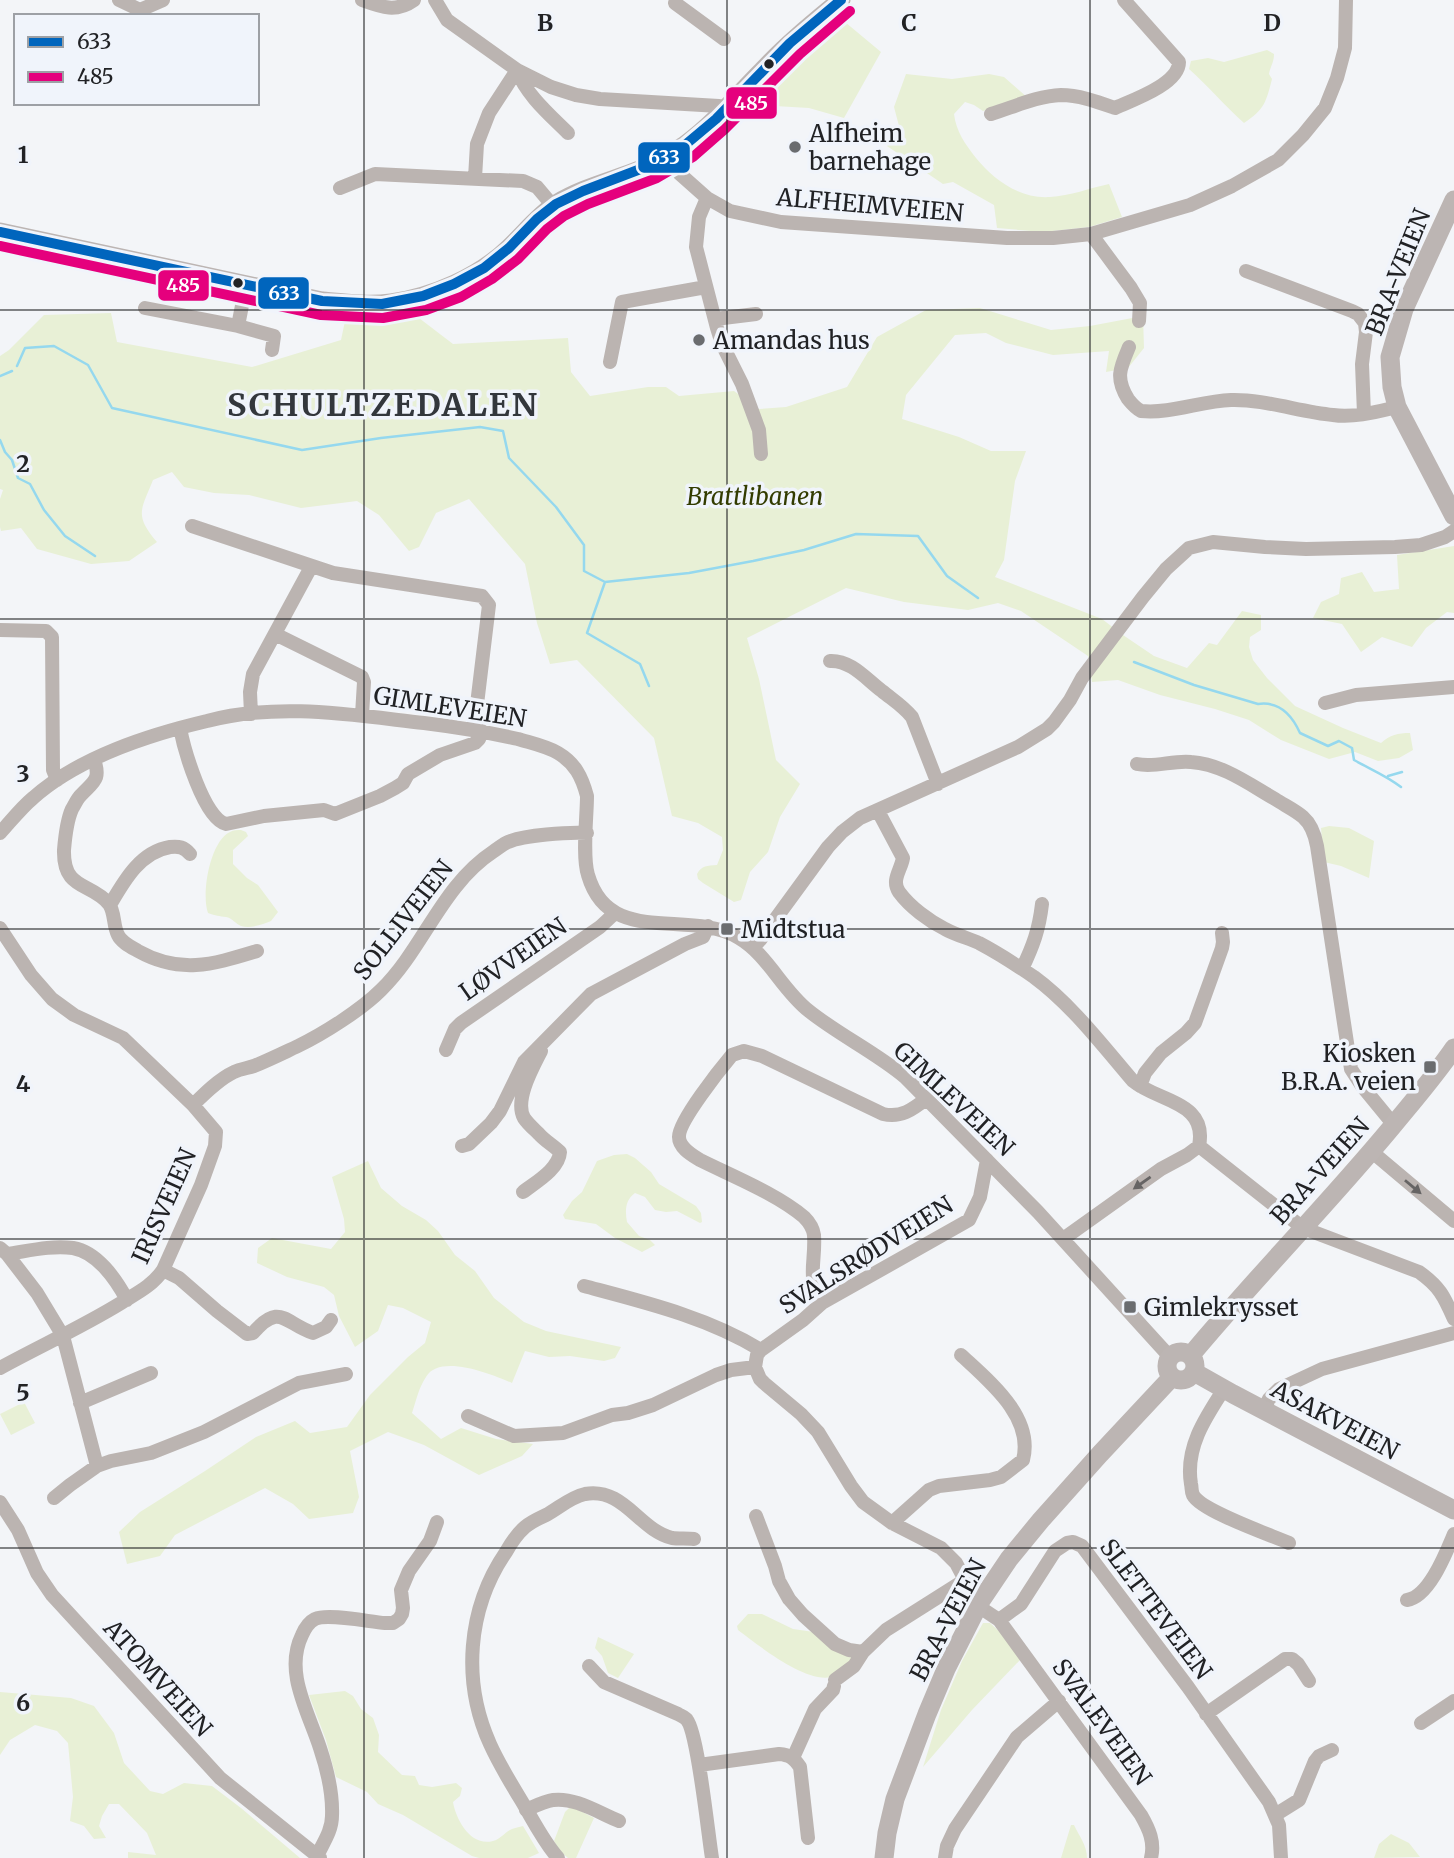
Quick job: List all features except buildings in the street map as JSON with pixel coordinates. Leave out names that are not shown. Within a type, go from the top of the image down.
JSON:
[{"type":"main road","points":[[0,232],[322,301],[389,303],[414,298],[439,290],[484,269],[528,227],[580,190],[630,174],[668,156],[724,111],[793,40],[841,0]]},
{"type":"main road","name":"BRA-VEIEN","points":[[1454,200],[1448,230],[1404,309],[1390,357],[1397,407],[1454,516]]},
{"type":"main road","name":"BRA-VEIEN","points":[[1193,1363],[1233,1304],[1371,1152],[1428,1084],[1454,1048]]},
{"type":"main road","points":[[1180,1351],[1193,1363],[1187,1379],[1172,1377],[1167,1367],[1170,1357],[1180,1351]]},
{"type":"main road","name":"ASAKVEIEN","points":[[1193,1363],[1224,1389],[1454,1510]]},
{"type":"main road","name":"BRA-VEIEN","points":[[884,1858],[895,1799],[927,1714],[946,1669],[982,1601],[1009,1559],[1041,1520],[1172,1377]]},
{"type":"street","points":[[119,0],[140,10],[163,0]]},
{"type":"street","points":[[362,0],[392,9],[414,0]]},
{"type":"street","points":[[435,0],[447,20],[517,70],[551,87],[600,99],[719,106],[724,111]]},
{"type":"street","points":[[991,114],[1036,99],[1062,95],[1093,100],[1115,108],[1166,83],[1178,71],[1179,62],[1124,0]]},
{"type":"street","name":"ALFHEIMVEIEN","points":[[668,156],[680,174],[706,198],[730,211],[781,222],[1001,238],[1051,239],[1091,234],[1190,205],[1232,186],[1278,160],[1325,108],[1345,48],[1346,0]]},
{"type":"street","points":[[682,4],[724,39]]},
{"type":"street","points":[[517,70],[522,82],[547,113],[569,133]]},
{"type":"street","points":[[475,178],[477,144],[489,113],[517,70]]},
{"type":"street","points":[[340,188],[375,174],[523,181],[537,187],[554,206]]},
{"type":"street","points":[[706,198],[699,217],[696,247],[722,344],[743,384],[759,430],[761,454]]},
{"type":"street","points":[[1091,234],[1140,303],[1139,321]]},
{"type":"street","points":[[1246,271],[1352,311],[1362,318],[1366,332],[1362,364],[1364,414]]},
{"type":"street","points":[[238,326],[246,285]]},
{"type":"street","points":[[610,362],[622,302],[706,287]]},
{"type":"street","points":[[145,308],[238,326],[274,336],[272,350]]},
{"type":"street","points":[[715,319],[756,314]]},
{"type":"street","points":[[1129,347],[1119,381],[1130,402],[1141,411],[1157,412],[1201,403],[1234,400],[1333,415],[1364,414],[1397,407]]},
{"type":"street","points":[[180,728],[195,780],[221,823],[324,810],[335,814],[380,796],[403,783],[408,774],[440,755],[475,743],[479,739],[479,683],[489,605],[482,596],[311,567],[303,562],[192,526]]},
{"type":"street","points":[[752,948],[828,847],[850,824],[1018,747],[1054,722],[1082,678],[1143,597],[1166,569],[1189,548],[1213,542],[1306,549],[1395,547],[1434,542],[1454,531]]},
{"type":"street","points":[[251,714],[250,683],[253,674],[311,567]]},
{"type":"street","points":[[0,630],[46,631],[52,637],[52,770],[57,780]]},
{"type":"street","points":[[275,634],[362,677],[362,715]]},
{"type":"street","points":[[830,661],[837,661],[854,669],[905,708],[912,717],[938,784]]},
{"type":"street","points":[[1325,703],[1356,695],[1454,687]]},
{"type":"street","name":"GIMLEVEIEN","points":[[0,833],[33,798],[57,780],[94,759],[208,720],[251,714],[310,711],[362,715],[478,730],[545,747],[573,764],[587,796],[587,874],[603,902],[615,913],[635,922],[708,926],[732,934],[752,948],[808,1010],[893,1067],[926,1099],[1063,1239],[1170,1357]]},
{"type":"street","points":[[94,759],[97,774],[94,782],[79,796],[70,813],[65,861],[69,875],[78,885],[110,905],[118,936],[137,951],[179,966],[200,965],[257,951]]},
{"type":"street","points":[[1137,764],[1147,766],[1190,761],[1221,768],[1289,808],[1310,825],[1317,846],[1351,1069],[1394,1125]]},
{"type":"street","points":[[878,811],[903,858],[895,878],[900,893],[920,912],[943,928],[979,943],[1050,990],[1140,1086],[1148,1092],[1181,1104],[1196,1118],[1200,1130],[1199,1146],[1161,1169],[1063,1239]]},
{"type":"street","name":"SOLLIVEIEN","points":[[193,1105],[232,1073],[302,1044],[380,991],[401,967],[454,889],[492,852],[519,839],[587,833]]},
{"type":"street","points":[[110,905],[129,874],[150,855],[163,848],[177,846],[185,848],[190,855]]},
{"type":"street","points":[[1021,969],[1035,942],[1042,904]]},
{"type":"street","name":"LØVVEIEN","points":[[446,1050],[455,1029],[461,1023],[600,927],[615,913]]},
{"type":"street","points":[[462,1146],[469,1144],[491,1123],[500,1111],[524,1062],[591,994],[703,937],[708,926]]},
{"type":"street","name":"IRISVEIEN","points":[[0,928],[31,975],[52,999],[74,1015],[123,1038],[193,1105],[216,1132],[215,1146],[201,1185],[163,1270],[152,1284],[63,1336],[0,1367]]},
{"type":"street","points":[[1140,1086],[1145,1073],[1161,1053],[1195,1023],[1222,948],[1222,933]]},
{"type":"street","points":[[523,1192],[552,1168],[560,1152],[540,1136],[524,1117],[521,1103],[530,1073],[545,1040]]},
{"type":"street","points":[[822,1303],[814,1286],[812,1272],[814,1233],[811,1224],[776,1198],[690,1154],[678,1138],[685,1119],[732,1055],[744,1051],[762,1056],[883,1114],[899,1116],[926,1099]]},
{"type":"street","points":[[1199,1146],[1303,1228],[1419,1272],[1435,1284],[1454,1319]]},
{"type":"street","points":[[1371,1152],[1454,1221]]},
{"type":"street","name":"SVALSRØDVEIEN","points":[[761,1350],[797,1325],[822,1303],[969,1220],[980,1197],[987,1160]]},
{"type":"street","points":[[3,1251],[75,1248],[93,1257],[100,1264],[118,1284],[127,1300]]},
{"type":"street","points":[[3,1251],[37,1293],[63,1336],[97,1466]]},
{"type":"street","points":[[163,1270],[179,1278],[247,1334],[253,1334],[268,1318],[277,1317],[290,1321],[313,1333],[326,1327],[331,1320]]},
{"type":"street","points":[[584,1286],[666,1308],[740,1337],[761,1350],[757,1355],[755,1367],[760,1379],[818,1432],[863,1502],[892,1523],[941,1548],[956,1563],[965,1580],[999,1620]]},
{"type":"street","points":[[1264,1409],[1279,1389],[1325,1368],[1454,1333]]},
{"type":"street","points":[[892,1523],[929,1490],[939,1486],[1001,1477],[1023,1460],[1026,1439],[1018,1418],[1003,1397],[961,1355]]},
{"type":"street","points":[[468,1416],[514,1436],[563,1433],[612,1415],[653,1405],[716,1375],[755,1367]]},
{"type":"street","points":[[80,1403],[151,1373]]},
{"type":"street","points":[[54,1498],[97,1466],[151,1453],[204,1432],[299,1384],[346,1374]]},
{"type":"street","points":[[1224,1389],[1206,1416],[1192,1452],[1190,1475],[1193,1495],[1203,1504],[1233,1520],[1289,1543]]},
{"type":"street","points":[[558,1858],[542,1837],[489,1742],[479,1708],[472,1673],[472,1646],[477,1615],[491,1576],[525,1526],[575,1497],[588,1494],[598,1493],[617,1499],[653,1528],[673,1538],[694,1539]]},
{"type":"street","name":"ATOMVEIEN","points":[[0,1502],[18,1530],[37,1573],[52,1595],[214,1772],[318,1857],[331,1827],[332,1802],[326,1767],[298,1686],[295,1651],[306,1626],[316,1619],[325,1617],[385,1623],[393,1623],[399,1619],[403,1608],[401,1590],[409,1571],[430,1541],[437,1522]]},
{"type":"street","points":[[756,1516],[779,1581],[789,1599],[835,1644],[849,1650],[863,1651]]},
{"type":"street","points":[[1407,1600],[1415,1599],[1428,1585],[1454,1534]]},
{"type":"street","name":"SLETTEVEIEN","points":[[999,1620],[1021,1604],[1055,1550],[1073,1542],[1082,1546],[1269,1802],[1281,1835],[1281,1858]]},
{"type":"street","points":[[793,1758],[815,1709],[833,1690],[834,1683],[854,1666],[863,1651],[886,1630],[965,1580]]},
{"type":"street","name":"SVALEVEIEN","points":[[999,1620],[1142,1815],[1152,1840],[1151,1858]]},
{"type":"street","name":"SLETTEVEIEN","points":[[1206,1714],[1286,1659],[1292,1659],[1298,1664],[1309,1681]]},
{"type":"street","points":[[589,1666],[604,1682],[687,1720],[692,1730],[699,1765],[712,1858]]},
{"type":"street","points":[[944,1858],[955,1829],[1017,1737],[1059,1701]]},
{"type":"street","points":[[1421,1723],[1454,1701]]},
{"type":"street","points":[[1275,1815],[1299,1800],[1315,1761],[1332,1750]]},
{"type":"street","points":[[699,1765],[779,1754],[793,1758],[800,1767],[808,1838]]},
{"type":"street","points":[[526,1810],[552,1800],[564,1800],[619,1821]]},
{"type":"green space","points":[[839,17],[881,52],[844,118],[809,108],[756,105],[762,89]]},
{"type":"green space","points":[[1267,50],[1274,54],[1268,94],[1261,109],[1244,123],[1189,69],[1191,61],[1208,58],[1224,62]]},
{"type":"green space","points":[[906,74],[952,79],[989,74],[1004,77],[1028,98],[983,111],[965,102],[954,114],[962,137],[976,158],[999,181],[1028,195],[1039,197],[1072,194],[1109,184],[1122,217],[1089,227],[1043,232],[997,228],[994,205],[953,182],[943,184],[887,146],[899,126],[894,107]]},
{"type":"green space","name":"Brattlibanen","points":[[980,308],[1051,330],[1143,316],[1144,348],[1128,368],[1106,372],[1109,351],[1053,355],[1006,343],[986,333],[955,335],[906,395],[902,419],[959,437],[991,451],[1026,451],[1015,481],[1004,560],[995,577],[1102,619],[1154,656],[1187,668],[1209,643],[1217,645],[1242,611],[1261,615],[1261,630],[1250,637],[1249,647],[1253,660],[1295,706],[1381,743],[1394,735],[1410,733],[1413,750],[1399,758],[1378,761],[1355,752],[1329,759],[1281,740],[1249,720],[1118,680],[1092,682],[1088,656],[1021,611],[998,603],[968,610],[904,602],[846,588],[747,638],[759,679],[776,760],[800,784],[780,817],[768,852],[750,872],[741,900],[734,902],[703,883],[697,874],[703,867],[717,865],[723,850],[722,837],[698,823],[672,816],[654,738],[577,660],[550,664],[537,623],[525,564],[469,499],[436,513],[419,547],[409,551],[379,515],[357,501],[301,508],[249,495],[214,493],[184,487],[172,472],[153,480],[143,506],[142,518],[157,542],[129,561],[91,564],[37,549],[21,528],[1,531],[0,527],[0,499],[3,490],[0,489],[0,356],[44,315],[111,313],[117,342],[252,367],[341,340],[345,321],[377,322],[419,318],[453,344],[568,338],[571,372],[590,396],[648,387],[666,387],[679,396],[734,391],[759,409],[786,407],[847,387],[877,337],[926,310]]},
{"type":"green space","points":[[1454,546],[1454,613],[1447,612],[1426,628],[1412,647],[1382,637],[1361,652],[1342,624],[1313,618],[1321,602],[1339,594],[1341,578],[1362,572],[1374,592],[1399,589],[1397,555]]},
{"type":"green space","points":[[1321,828],[1349,828],[1374,841],[1369,878],[1324,862]]},
{"type":"green space","points":[[241,830],[248,836],[233,850],[233,864],[258,885],[278,912],[271,921],[253,927],[241,926],[228,918],[208,913],[206,904],[209,869],[217,846],[230,832]]},
{"type":"green space","points":[[627,1154],[651,1172],[659,1184],[696,1206],[701,1213],[702,1222],[677,1211],[655,1210],[645,1197],[635,1193],[627,1206],[627,1222],[639,1236],[655,1245],[642,1252],[596,1224],[565,1219],[563,1215],[582,1192],[597,1161]]},
{"type":"green space","points":[[368,1161],[381,1188],[438,1231],[455,1255],[475,1271],[494,1298],[524,1322],[546,1331],[621,1347],[615,1358],[604,1361],[570,1356],[549,1357],[525,1351],[512,1383],[467,1368],[454,1366],[433,1370],[421,1385],[412,1413],[441,1439],[461,1428],[496,1439],[533,1444],[522,1456],[479,1475],[424,1445],[388,1432],[350,1451],[359,1497],[353,1513],[309,1519],[293,1504],[265,1488],[175,1535],[160,1556],[127,1564],[119,1532],[140,1512],[256,1437],[295,1421],[310,1433],[347,1427],[370,1395],[425,1343],[431,1322],[403,1308],[388,1305],[378,1331],[355,1347],[339,1316],[334,1295],[324,1287],[287,1277],[257,1263],[258,1248],[272,1238],[331,1249],[345,1232],[332,1177]]},
{"type":"green space","points":[[24,1402],[35,1423],[11,1435],[0,1414]]},
{"type":"green space","points":[[748,1614],[762,1614],[793,1629],[814,1632],[854,1655],[841,1671],[833,1676],[820,1677],[795,1669],[738,1630],[737,1626]]},
{"type":"green space","points":[[983,1623],[990,1623],[1001,1633],[1021,1659],[923,1767],[941,1710],[962,1661]]},
{"type":"green space","points":[[598,1637],[634,1654],[618,1678],[608,1673],[602,1656],[595,1648]]},
{"type":"green space","points":[[345,1691],[373,1718],[379,1735],[378,1752],[402,1775],[415,1776],[419,1785],[432,1787],[456,1783],[462,1788],[460,1796],[453,1802],[457,1817],[471,1836],[485,1842],[493,1841],[512,1829],[523,1826],[539,1853],[528,1858],[472,1856],[403,1815],[378,1804],[367,1792],[336,1777],[309,1695]]},
{"type":"green space","points":[[0,1692],[71,1698],[94,1706],[114,1733],[124,1763],[150,1791],[163,1794],[184,1783],[212,1786],[300,1858],[128,1858],[128,1852],[156,1855],[147,1833],[119,1804],[109,1804],[102,1816],[99,1826],[106,1838],[94,1839],[84,1826],[70,1821],[73,1797],[68,1743],[57,1731],[35,1725],[10,1740],[0,1755]]},
{"type":"green space","points":[[571,1806],[594,1818],[576,1858],[568,1858],[554,1841],[565,1812]]},
{"type":"green space","points":[[1071,1825],[1074,1825],[1086,1849],[1087,1858],[1061,1858]]},
{"type":"green space","points":[[1391,1834],[1409,1843],[1420,1857],[1374,1858],[1379,1844]]},
{"type":"waterway","points":[[17,366],[25,348],[54,346],[88,365],[112,408],[302,450],[480,427],[503,431],[509,458],[556,507],[584,545],[584,571],[605,582],[587,633],[640,664],[649,686]]},
{"type":"waterway","points":[[0,376],[12,371]]},
{"type":"waterway","points":[[0,440],[12,460],[18,478],[30,484],[44,510],[65,536],[95,556]]},
{"type":"waterway","points":[[605,582],[689,573],[753,561],[804,550],[856,534],[918,536],[947,576],[978,598]]},
{"type":"waterway","points":[[1134,662],[1194,685],[1258,704],[1278,707],[1289,715],[1300,733],[1328,746],[1339,741],[1352,748],[1354,760],[1401,787]]},
{"type":"waterway","points":[[1388,776],[1402,772]]},
{"type":"transit line","name":"633","points":[[0,232],[322,301],[382,304],[423,296],[484,268],[556,204],[651,165],[685,145],[716,119],[790,43],[841,0]]},
{"type":"transit line","name":"485","points":[[0,246],[321,315],[383,318],[426,310],[461,297],[492,279],[564,216],[657,178],[693,157],[800,54],[850,11]]},
{"type":"place","name":"Alfheim barnehage","points":[[795,147]]},
{"type":"place","name":"Amandas hus","points":[[699,340]]},
{"type":"place","name":"Midtstua","points":[[727,929]]},
{"type":"place","name":"Kiosken B.R.A. veien","points":[[1430,1067]]},
{"type":"place","name":"Gimlekrysset","points":[[1130,1307]]},
{"type":"district","name":"SCHULTZEDALEN","points":[[383,405]]}]
